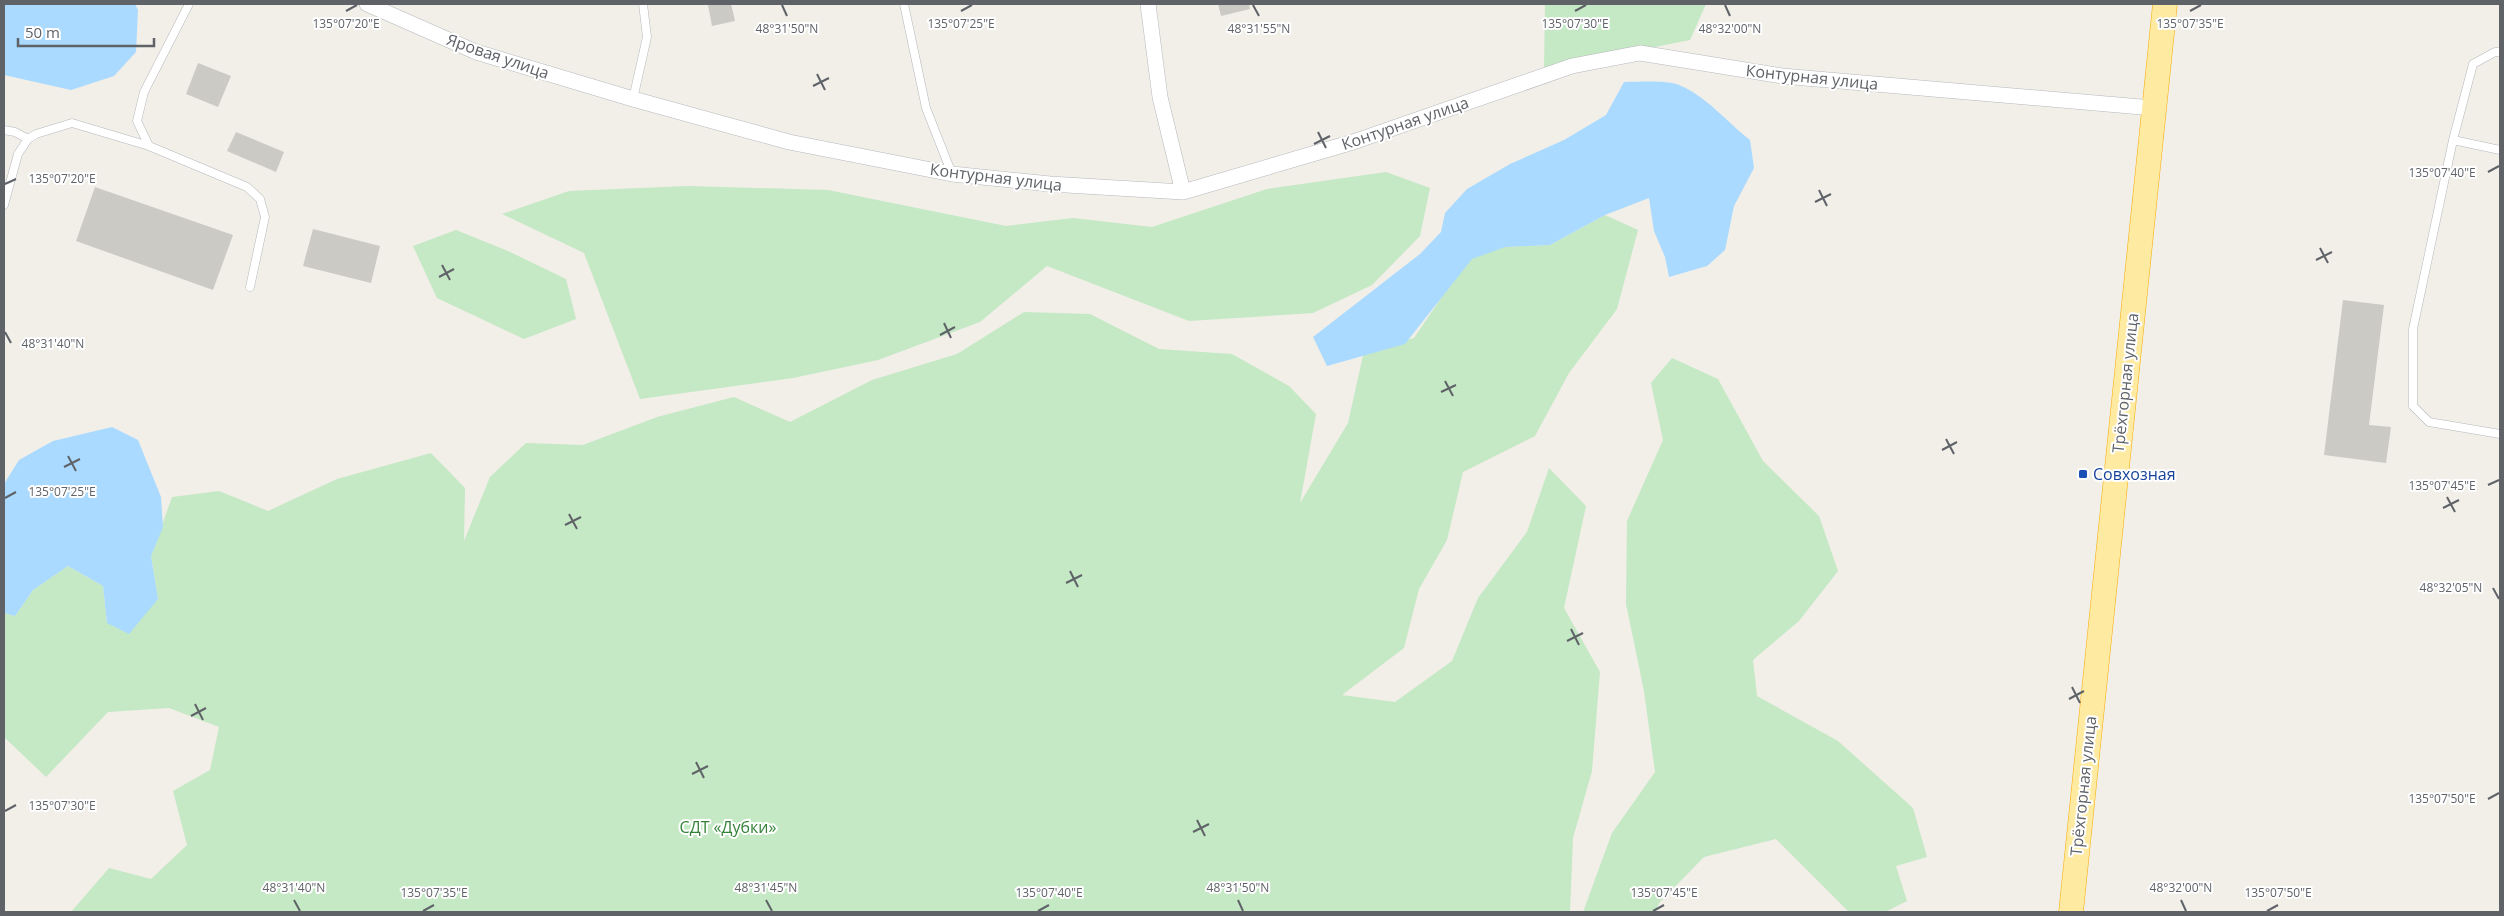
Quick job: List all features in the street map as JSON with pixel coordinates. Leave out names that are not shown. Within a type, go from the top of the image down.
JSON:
[{"type":"highway","name":"Трёхгорная улица","points":[[2070,912],[2165,4]]},
{"type":"street","name":"Яровая улица","points":[[367,4],[476,52],[633,99]]},
{"type":"street","points":[[1148,4],[1160,97],[1183,192]]},
{"type":"street","name":"Контурная улица","points":[[633,99],[789,142],[952,174],[1050,184],[1183,192],[1353,142],[1572,66],[1640,53],[1782,76],[2153,108]]},
{"type":"lane","points":[[149,146],[137,121],[144,92],[189,4]]},
{"type":"lane","points":[[633,99],[647,38],[643,4]]},
{"type":"lane","points":[[904,4],[926,108],[952,174]]},
{"type":"lane","points":[[2500,52],[2495,52],[2473,64],[2453,140],[2413,329],[2413,406],[2429,422],[2500,434]]},
{"type":"lane","points":[[4,204],[18,154],[28,139],[36,134],[72,123],[149,146],[247,187],[260,199],[265,217],[250,287]]},
{"type":"lane","points":[[4,130],[15,132],[28,139]]},
{"type":"lane","points":[[2453,140],[2500,150]]},
{"type":"green space","points":[[1545,4],[1706,4],[1690,40],[1544,69]]},
{"type":"green space","points":[[1386,172],[1430,188],[1420,236],[1372,285],[1313,313],[1189,321],[1047,266],[980,322],[878,360],[793,378],[640,399],[584,253],[502,214],[569,191],[688,186],[828,190],[1006,226],[1073,218],[1152,227],[1267,189]]},
{"type":"green space","name":"СДТ «Дубки»","points":[[1605,215],[1638,230],[1617,309],[1569,373],[1535,436],[1463,472],[1447,540],[1419,589],[1404,648],[1342,695],[1395,702],[1452,661],[1478,598],[1527,532],[1549,468],[1586,506],[1564,608],[1600,672],[1592,771],[1573,838],[1570,912],[71,912],[109,868],[151,879],[187,845],[173,791],[210,770],[219,727],[169,708],[108,712],[46,777],[4,737],[4,613],[15,616],[33,590],[68,566],[103,586],[107,623],[158,599],[151,556],[172,497],[219,491],[268,511],[337,479],[431,453],[465,488],[464,541],[490,477],[526,443],[583,445],[657,417],[734,397],[790,422],[872,380],[957,354],[1024,312],[1090,314],[1159,349],[1232,354],[1289,386],[1316,414],[1300,503],[1348,423],[1364,351],[1414,338],[1475,248],[1550,245]]},
{"type":"green space","points":[[456,230],[508,251],[566,279],[576,319],[524,339],[437,298],[413,246]]},
{"type":"green space","points":[[1672,358],[1718,379],[1763,461],[1819,516],[1838,571],[1799,621],[1753,660],[1757,696],[1838,741],[1913,808],[1927,857],[1896,866],[1907,901],[1885,912],[1849,912],[1776,839],[1704,857],[1659,903],[1656,912],[1583,912],[1612,833],[1655,772],[1644,691],[1626,604],[1627,521],[1663,440],[1651,383]]},
{"type":"water","points":[[4,4],[135,4],[138,10],[136,52],[114,76],[71,90],[4,75]]},
{"type":"water","points":[[1624,82],[1660,82],[1679,85],[1707,102],[1750,140],[1754,168],[1734,206],[1725,250],[1707,266],[1669,277],[1665,257],[1654,231],[1649,198],[1605,215],[1550,245],[1505,247],[1472,259],[1405,344],[1327,366],[1313,337],[1420,254],[1441,232],[1445,213],[1467,189],[1510,164],[1564,140],[1606,115]]},
{"type":"water","points":[[112,427],[138,440],[161,497],[163,527],[151,556],[158,599],[129,634],[107,623],[103,586],[68,566],[33,590],[15,616],[4,613],[4,484],[19,460],[53,441]]},
{"type":"building","points":[[731,4],[735,21],[712,26],[708,5]]},
{"type":"building","points":[[1218,4],[1249,4],[1250,9],[1221,16]]},
{"type":"building","points":[[198,63],[231,76],[218,107],[186,94]]},
{"type":"building","points":[[236,132],[284,152],[276,172],[227,151]]},
{"type":"building","points":[[95,187],[233,235],[213,290],[76,241]]},
{"type":"building","points":[[313,229],[380,246],[371,283],[303,266]]},
{"type":"building","points":[[2343,300],[2384,305],[2369,425],[2391,427],[2386,463],[2324,455]]},
{"type":"place","name":"Совхозная","points":[[2083,474]]}]
